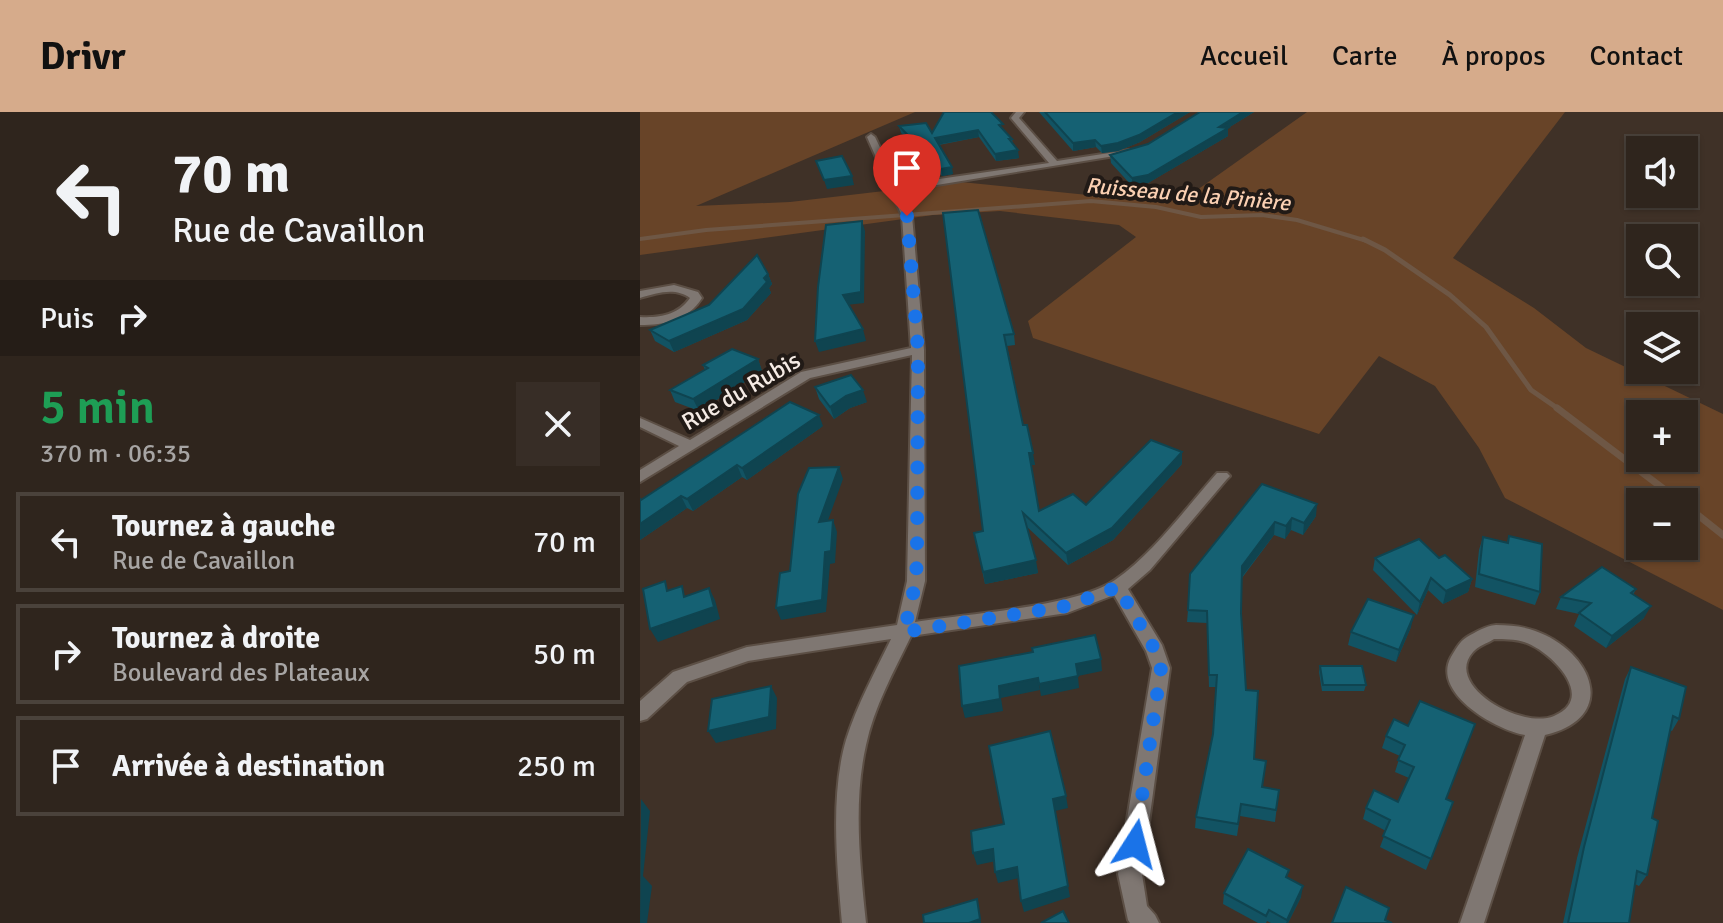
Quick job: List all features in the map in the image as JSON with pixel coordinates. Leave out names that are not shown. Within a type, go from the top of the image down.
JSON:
[{"type":"street","points":[[1020,112],[1015,118],[1055,164]]},
{"type":"street","points":[[854,923],[848,783],[856,742],[870,702],[904,632],[916,581],[918,350],[907,216],[871,137]]},
{"type":"street","points":[[893,189],[1121,156],[1144,147]]},
{"type":"street","points":[[640,295],[658,289],[681,288],[696,298],[680,313],[658,320],[640,321]]},
{"type":"street","name":"Rue du Rubis","points":[[640,477],[806,375],[918,350]]},
{"type":"street","points":[[640,422],[690,446]]},
{"type":"street","points":[[640,713],[680,677],[747,654],[1067,606],[1118,587],[1144,566],[1222,476]]},
{"type":"street","points":[[1118,587],[1155,650],[1161,668],[1130,874],[1136,912],[1147,923]]},
{"type":"street","points":[[1491,632],[1509,632],[1529,636],[1564,657],[1576,672],[1582,688],[1580,703],[1572,717],[1557,725],[1537,728],[1495,717],[1477,705],[1464,690],[1458,675],[1457,660],[1463,647],[1491,632]]},
{"type":"street","points":[[1472,923],[1537,728]]},
{"type":"shaded area","points":[[640,112],[915,112],[696,206],[790,202],[961,182],[1088,195],[1197,190],[1307,112],[1565,112],[1453,258],[1534,308],[1586,348],[1626,367],[1626,384],[1661,384],[1694,400],[1626,400],[1626,472],[1698,472],[1698,402],[1723,414],[1723,610],[1505,498],[1479,448],[1435,386],[1379,356],[1319,434],[1033,338],[1028,321],[1136,237],[1119,225],[1000,211],[933,215],[640,255]]},
{"type":"building","points":[[944,112],[991,112],[1003,124],[999,125],[1018,150],[995,154],[978,130],[935,138],[952,167],[941,169],[899,126],[926,123],[932,133]]},
{"type":"building","points":[[1045,112],[1178,112],[1139,135],[1101,146],[1095,140],[1073,143]]},
{"type":"building","points":[[1200,112],[1243,112],[1219,127],[1228,128],[1148,175],[1132,178],[1110,155],[1148,144]]},
{"type":"building","points":[[842,156],[852,176],[824,180],[816,161]]},
{"type":"building","points":[[978,210],[1014,334],[1004,335],[1023,425],[1027,425],[1033,453],[1029,453],[1039,511],[1073,494],[1086,505],[1151,440],[1182,452],[1112,528],[1066,553],[1023,513],[1036,560],[983,572],[974,533],[983,531],[943,213]]},
{"type":"building","points":[[862,221],[861,292],[843,295],[863,329],[815,341],[826,225]]},
{"type":"building","points":[[757,255],[768,274],[764,278],[767,282],[743,309],[669,341],[650,330],[709,305]]},
{"type":"building","points":[[732,349],[758,359],[693,399],[670,390],[708,368],[703,365]]},
{"type":"building","points":[[851,375],[863,390],[846,396],[830,407],[815,387]]},
{"type":"building","points":[[790,402],[819,415],[742,468],[737,465],[687,499],[681,496],[640,524],[640,499]]},
{"type":"building","points":[[839,467],[819,522],[833,520],[831,551],[825,552],[822,600],[776,608],[780,573],[790,571],[798,494],[809,468]]},
{"type":"building","points":[[1262,484],[1317,504],[1304,523],[1292,518],[1286,526],[1275,522],[1242,566],[1241,613],[1246,690],[1258,691],[1254,759],[1266,761],[1262,787],[1279,790],[1276,810],[1241,804],[1238,824],[1196,817],[1213,734],[1217,675],[1209,675],[1207,611],[1188,610],[1190,574]]},
{"type":"building","points":[[1509,536],[1542,544],[1540,592],[1479,574],[1483,537],[1508,543]]},
{"type":"building","points":[[1419,539],[1439,558],[1445,555],[1472,579],[1446,591],[1431,578],[1420,602],[1375,558]]},
{"type":"building","points":[[1602,567],[1636,589],[1631,593],[1651,606],[1612,636],[1579,613],[1591,603],[1561,597]]},
{"type":"building","points":[[665,581],[667,591],[682,586],[684,597],[709,588],[714,607],[650,629],[643,589]]},
{"type":"building","points":[[1368,599],[1414,615],[1399,650],[1351,632]]},
{"type":"building","points":[[1095,635],[1101,659],[1076,664],[1078,676],[1039,684],[1038,678],[999,686],[1000,699],[962,706],[959,666],[1033,652],[1032,648]]},
{"type":"building","points":[[1320,666],[1362,666],[1366,685],[1323,685]]},
{"type":"building","points":[[1631,667],[1686,687],[1679,719],[1673,716],[1652,818],[1658,821],[1647,875],[1637,871],[1629,923],[1568,923],[1584,847]]},
{"type":"building","points":[[771,686],[769,717],[708,731],[712,699]]},
{"type":"building","points":[[1420,701],[1475,724],[1446,799],[1453,802],[1431,859],[1383,836],[1390,820],[1366,808],[1374,790],[1398,802],[1414,767],[1398,760],[1405,745],[1386,736],[1394,719],[1408,726]]},
{"type":"building","points":[[1050,731],[1066,796],[1053,799],[1068,886],[1021,901],[1017,867],[995,872],[993,849],[973,853],[971,831],[1004,824],[989,746]]},
{"type":"building","points":[[1248,849],[1289,870],[1286,877],[1303,886],[1287,920],[1269,910],[1266,916],[1224,893]]},
{"type":"building","points":[[1346,887],[1389,908],[1385,920],[1392,923],[1332,923]]},
{"type":"building","points":[[977,899],[980,919],[969,923],[924,923],[923,915]]},
{"type":"building","points":[[1063,911],[1069,923],[1041,923]]},
{"type":"waterway","name":"Ruisseau de la Pinière","points":[[640,239],[706,230],[1091,201],[1156,207],[1201,217],[1262,215],[1297,220],[1367,241]]},
{"type":"waterway","name":"Ruisseau de la Pinière","points":[[1363,239],[1367,241]]},
{"type":"waterway","name":"Ruisseau de la Pinière","points":[[1367,241],[1450,295],[1486,327],[1531,390],[1560,410]]},
{"type":"waterway","name":"Ruisseau de la Pinière","points":[[1557,408],[1663,488]]},
{"type":"waterway","name":"Ruisseau de la Pinière","points":[[1698,515],[1723,535]]},
{"type":"route","points":[[907,216],[918,350],[917,552],[916,581],[904,632],[1067,606],[1118,587],[1155,650],[1161,668],[1135,844]]}]
